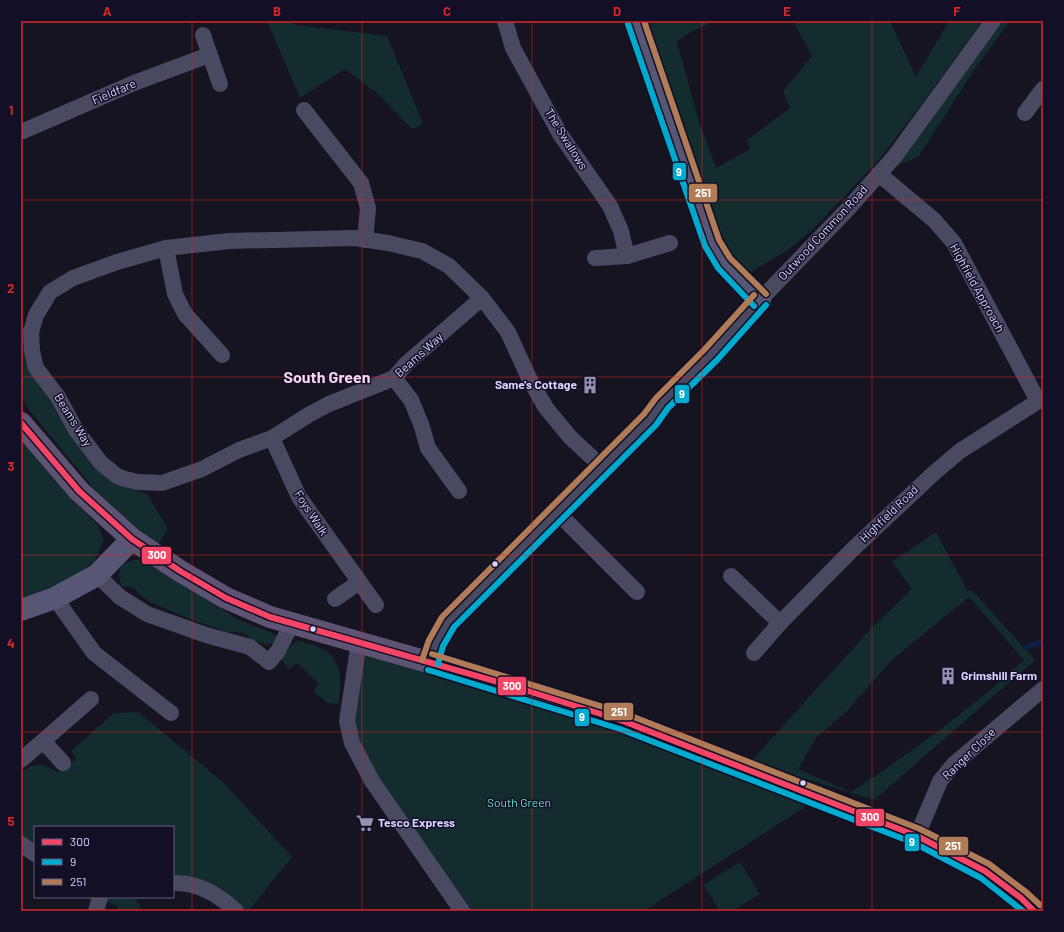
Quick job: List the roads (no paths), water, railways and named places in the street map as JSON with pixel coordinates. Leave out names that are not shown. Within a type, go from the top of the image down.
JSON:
[{"type":"main road","points":[[21,423],[79,490],[132,539],[180,571],[226,598],[270,617],[512,686],[623,722],[917,836],[985,871],[1021,898],[1034,911]]},
{"type":"street","name":"The Swallows","points":[[505,21],[513,48],[560,134],[610,206],[621,231],[627,256]]},
{"type":"street","points":[[636,21],[712,243],[724,263],[760,300]]},
{"type":"street","name":"Outwood Common Road","points":[[430,662],[436,643],[448,622],[601,466],[650,419],[662,403],[711,355],[760,300],[842,216],[895,156],[993,21]]},
{"type":"street","points":[[203,35],[220,84]]},
{"type":"street","name":"Fieldfare","points":[[21,132],[134,83],[209,55]]},
{"type":"street","points":[[1025,113],[1043,89]]},
{"type":"street","points":[[304,110],[361,183],[368,208],[365,240]]},
{"type":"street","name":"Highfield Approach","points":[[879,174],[934,220],[954,243],[1040,399]]},
{"type":"street","name":"Beams Way","points":[[482,298],[406,364],[394,378],[328,404],[272,438],[239,450],[202,468],[162,483],[138,482],[125,479],[118,476],[102,463],[76,430],[58,396],[36,368],[32,352],[31,332],[36,315],[50,292],[84,273],[166,248],[193,244],[259,240],[355,238],[388,243],[422,251],[449,266],[482,298],[508,332],[529,378],[546,408],[570,437],[601,466]]},
{"type":"street","points":[[595,258],[627,256],[670,243]]},
{"type":"street","points":[[166,248],[175,294],[185,314],[222,356]]},
{"type":"street","points":[[394,378],[411,400],[421,424],[428,448],[459,491]]},
{"type":"street","name":"Highfield Road","points":[[754,653],[780,623],[907,496],[934,472],[960,450],[1040,399]]},
{"type":"street","name":"Foys Walk","points":[[272,438],[299,497],[376,605]]},
{"type":"street","points":[[557,512],[637,592]]},
{"type":"street","points":[[21,610],[55,598],[97,575],[132,539]]},
{"type":"street","points":[[97,575],[120,597],[147,614],[206,635],[250,647],[269,662],[278,651],[292,623]]},
{"type":"street","points":[[731,576],[780,623]]},
{"type":"street","points":[[335,599],[359,582]]},
{"type":"street","points":[[55,598],[94,653],[171,713]]},
{"type":"street","points":[[359,642],[347,721],[352,743],[372,781],[462,911]]},
{"type":"street","name":"Ranger Close","points":[[917,836],[940,781],[954,764],[1043,689]]},
{"type":"street","points":[[21,760],[91,699]]},
{"type":"street","points":[[43,741],[63,762]]},
{"type":"street","points":[[21,844],[34,853]]},
{"type":"street","points":[[174,884],[208,890],[236,911]]},
{"type":"street","points":[[96,911],[100,898]]},
{"type":"waterway","points":[[1025,648],[1043,641]]},
{"type":"place","name":"Same's Cottage","points":[[590,385]]},
{"type":"place","name":"Grimshill Farm","points":[[948,676]]},
{"type":"place","name":"Tesco Express","points":[[365,823]]},
{"type":"district","name":"South Green","points":[[327,377]]}]
